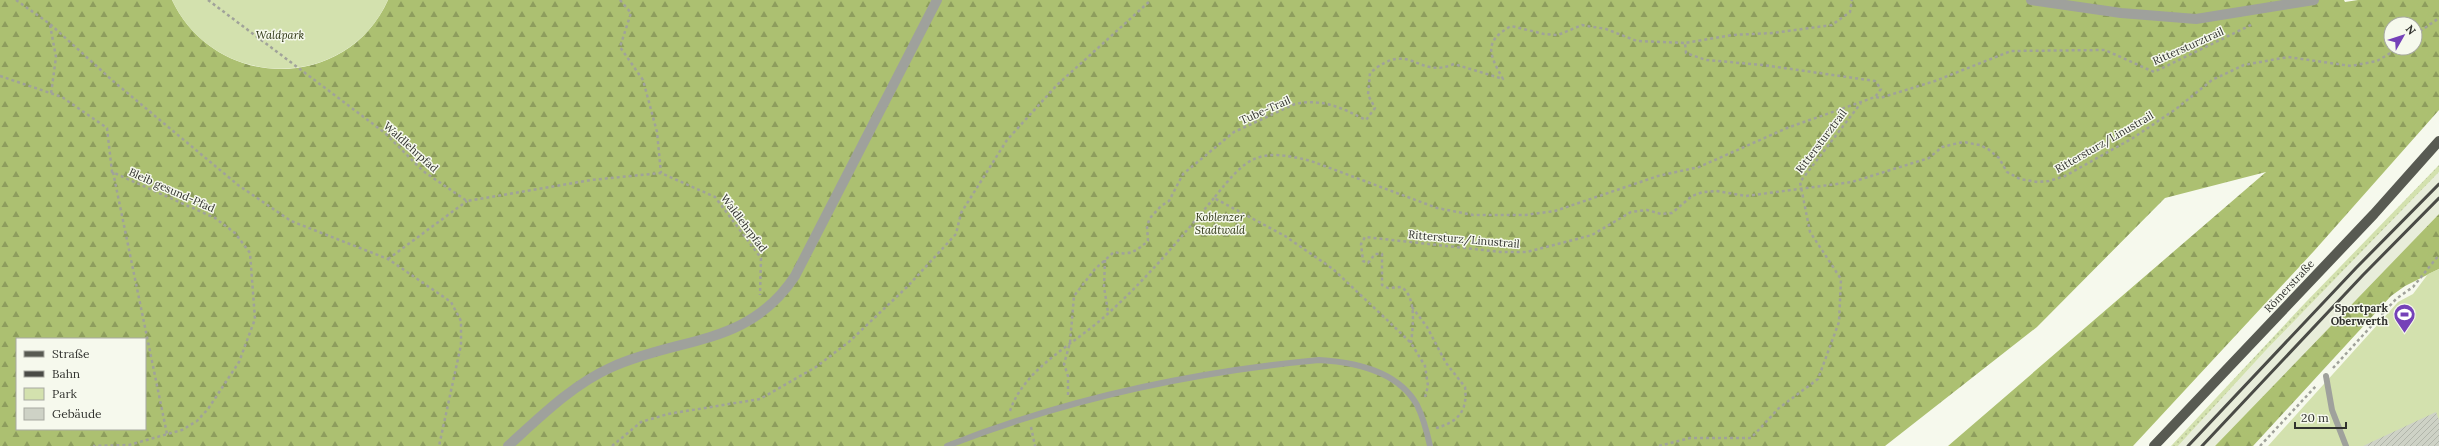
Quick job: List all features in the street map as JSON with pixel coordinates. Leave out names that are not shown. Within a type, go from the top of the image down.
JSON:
[{"type":"main road","name":"Römerstraße","points":[[2154,446],[2374,214],[2439,141]]},
{"type":"street","points":[[508,446],[581,385],[601,372],[630,359],[719,335],[749,322],[780,296],[795,276],[937,0]]},
{"type":"street","points":[[2031,0],[2121,13],[2196,19],[2314,0]]},
{"type":"lane","points":[[947,446],[1006,423],[1068,404],[1160,383],[1319,360],[1354,364],[1382,374],[1403,388],[1416,404],[1430,446]]},
{"type":"lane","points":[[2326,376],[2332,410],[2346,446]]},
{"type":"path","points":[[16,0],[50,24],[113,81],[238,185],[291,221],[388,259],[451,302],[461,321],[461,345],[439,446]]},
{"type":"path","name":"Waldlehrpfad","points":[[208,0],[384,133],[423,171],[467,201],[590,180],[661,173],[715,197],[761,258],[760,314]]},
{"type":"path","points":[[620,0],[631,13],[620,47],[644,80],[657,132],[661,173]]},
{"type":"path","points":[[612,446],[641,422],[668,414],[760,399],[816,367],[850,341],[907,287],[956,234],[962,213],[1007,140],[1057,85],[1151,0]]},
{"type":"path","points":[[1852,0],[1850,12],[1832,24],[1773,33],[1732,35],[1685,43],[1686,54],[1706,60],[1763,65],[1874,81],[1881,89],[1875,97]]},
{"type":"path","points":[[2423,29],[2439,18]]},
{"type":"path","points":[[50,24],[56,57],[51,94]]},
{"type":"path","name":"Rittersturztrail","points":[[1006,423],[1014,400],[1040,368],[1108,312],[1185,233],[1234,174],[1254,158],[1267,154],[1289,156],[1311,161],[1437,208],[1473,215],[1525,215],[1548,212],[1658,176],[1699,166],[1786,128],[1875,97],[1880,98],[1935,81],[2011,51],[2105,50],[2154,72],[2254,24]]},
{"type":"path","name":"Tube-Trail","points":[[1068,404],[1068,376],[1064,364],[1070,343],[1074,296],[1082,283],[1114,252],[1124,254],[1135,252],[1148,241],[1147,226],[1150,218],[1161,206],[1169,202],[1183,174],[1234,132],[1295,104],[1305,102],[1329,103],[1366,120],[1374,108],[1368,95],[1370,73],[1383,62],[1394,58],[1405,58],[1428,67],[1442,69],[1454,64],[1503,79],[1493,61],[1491,44],[1497,34],[1511,26],[1544,34],[1558,35],[1582,25],[1601,28],[1637,41],[1685,43]]},
{"type":"path","name":"Rittersturz/Linustrail","points":[[1426,431],[1451,424],[1458,418],[1463,408],[1466,394],[1465,387],[1446,363],[1424,322],[1412,307],[1404,289],[1397,286],[1388,288],[1382,285],[1382,254],[1375,254],[1368,264],[1363,261],[1361,244],[1364,237],[1501,252],[1527,252],[1592,235],[1631,212],[1647,210],[1662,214],[1672,213],[1692,196],[1703,192],[1716,191],[1746,196],[1852,182],[1929,158],[1942,147],[1963,142],[1988,149],[1998,158],[2007,172],[2020,179],[2038,182],[2049,181],[2065,176],[2133,138],[2176,109],[2212,80],[2244,65],[2288,57],[2351,66],[2377,61],[2385,56]]},
{"type":"path","name":"Bleib gesund-Pfad","points":[[0,76],[62,97],[107,128],[112,172],[215,218],[235,233],[250,253],[255,319],[249,341],[239,362],[208,409],[197,421],[182,430],[129,445],[93,446]]},
{"type":"path","name":"Rittersturztrail","points":[[1659,446],[1690,438],[1752,438],[1779,408],[1818,379],[1839,322],[1841,279],[1810,232],[1800,182],[1861,103]]},
{"type":"path","points":[[112,172],[167,434]]},
{"type":"path","points":[[1214,198],[1285,236],[1333,269],[1411,343],[1425,366],[1428,375],[1426,397],[1416,404]]},
{"type":"path","points":[[388,259],[467,201]]},
{"type":"path","points":[[2260,446],[2396,299],[2413,287],[2439,255]]},
{"type":"path","points":[[1105,260],[1104,287],[1108,312]]},
{"type":"path","name":"Rittersturz/Linustrail","points":[[1411,343],[1412,307]]},
{"type":"path","points":[[1028,416],[1035,446]]},
{"type":"shaded area","points":[[2439,172],[2439,214],[2215,446],[2178,446],[2267,349]]},
{"type":"green space","name":"Koblenzer Stadtwald","points":[[0,0],[172,0],[192,30],[218,51],[248,65],[280,69],[313,65],[343,52],[368,30],[388,0],[2344,0],[2345,2],[2358,0],[2439,0],[2439,110],[2314,251],[2133,446],[1948,446],[2266,172],[2165,198],[2037,327],[1885,446],[0,446]]},
{"type":"green space","name":"Waldpark","points":[[172,0],[388,0],[368,30],[342,52],[312,65],[280,69],[248,64],[218,51],[192,30]]},
{"type":"green space","points":[[2439,165],[2439,172],[2267,349],[2178,446],[2171,446],[2305,303]]},
{"type":"green space","points":[[2439,214],[2439,269],[2405,286],[2391,296],[2253,446],[2215,446]]},
{"type":"green space","name":"Sportpark Oberwerth","points":[[2439,269],[2439,446],[2268,446],[2398,302],[2413,294],[2428,274]]},
{"type":"building","points":[[2436,412],[2439,420],[2439,446],[2363,446]]},
{"type":"railway","points":[[2188,446],[2356,268],[2439,184]]},
{"type":"railway","points":[[2202,446],[2363,275],[2439,198]]},
{"type":"place","name":"Sportpark Oberwerth","points":[[2404,334]]}]
